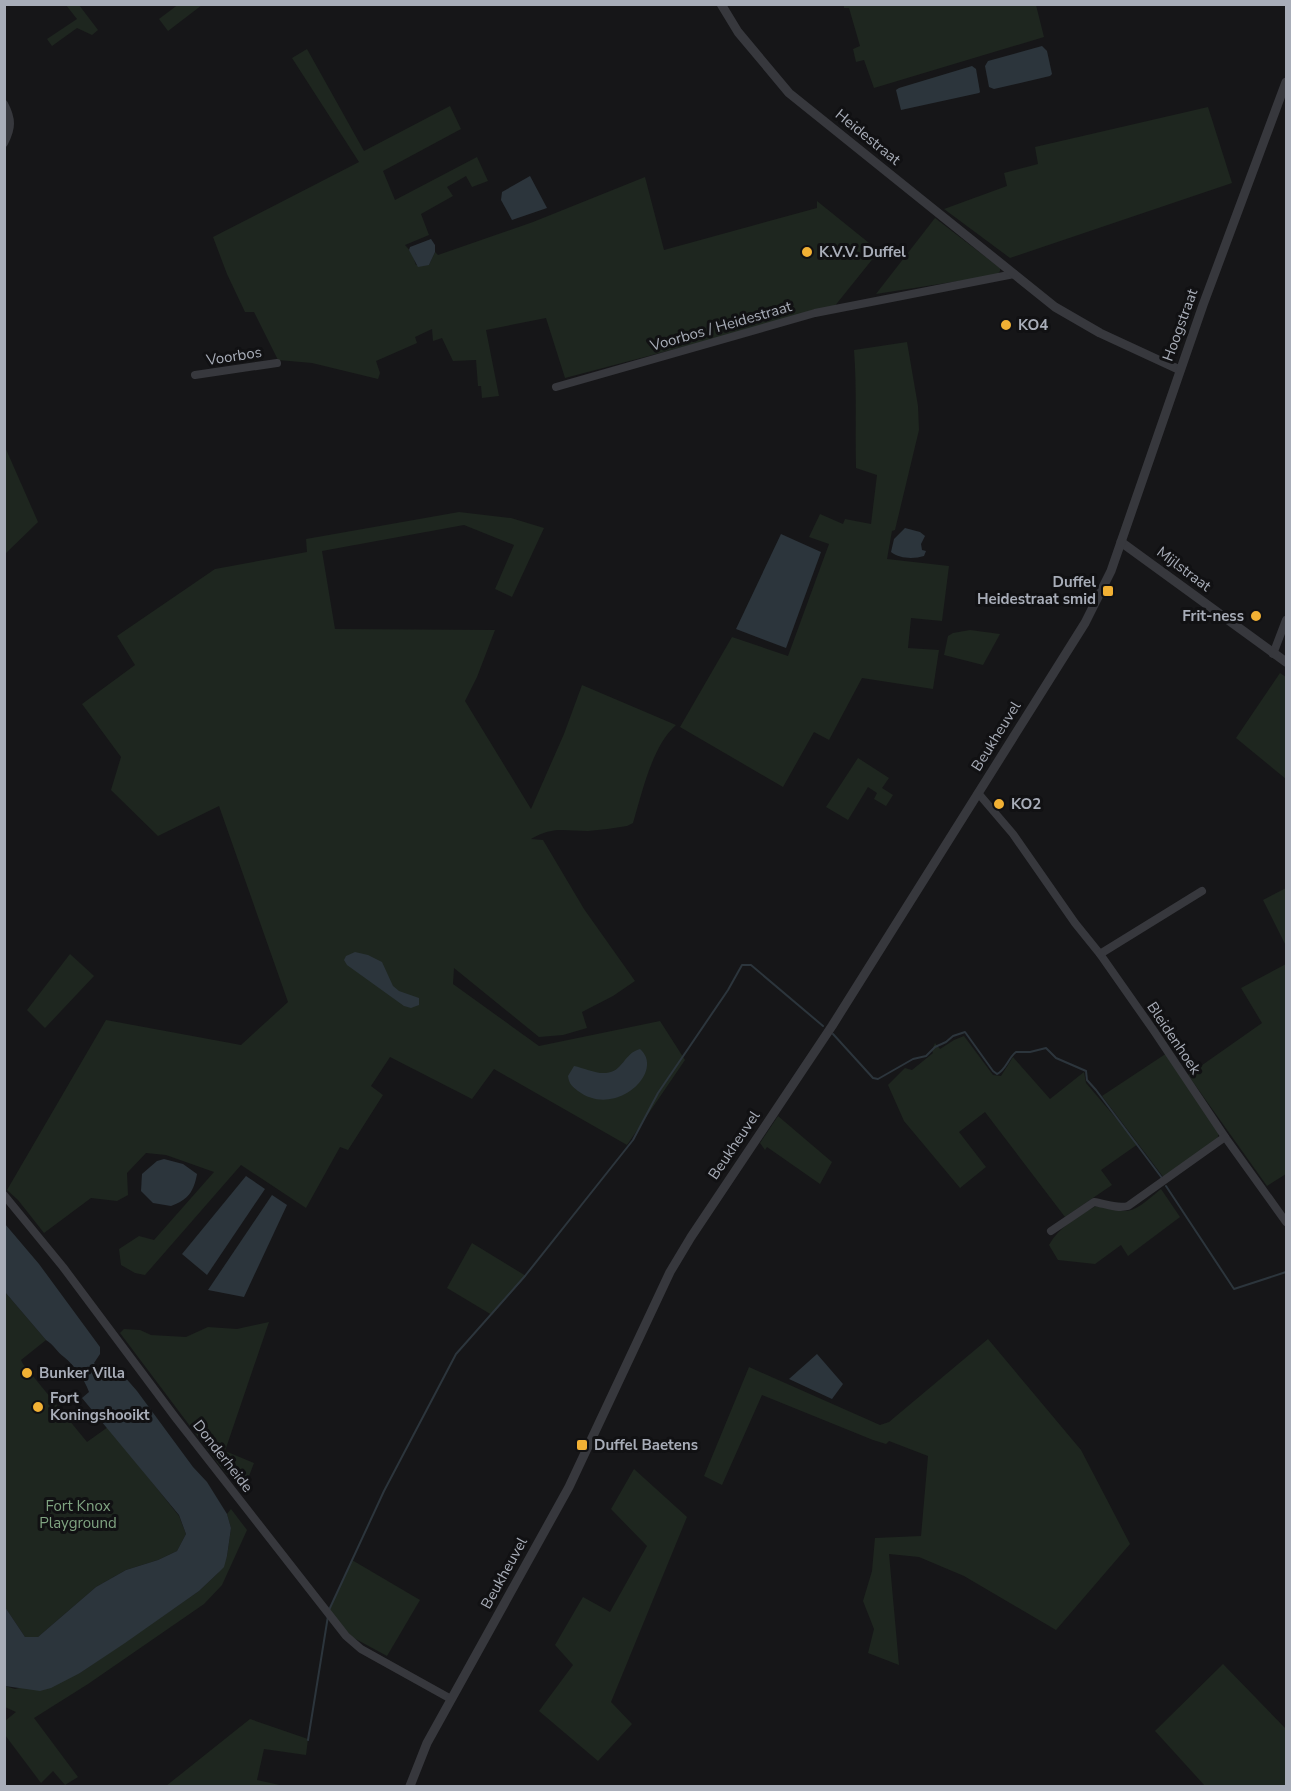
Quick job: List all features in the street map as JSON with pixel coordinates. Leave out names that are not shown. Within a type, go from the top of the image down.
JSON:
[{"type":"street","name":"Heidestraat","points":[[721,4],[738,32],[789,93],[1055,307],[1100,333],[1180,370]]},
{"type":"street","name":"Hoogstraat","points":[[1121,542],[1180,370],[1275,121],[1287,81]]},
{"type":"street","points":[[4,104],[11,125],[10,133],[4,143]]},
{"type":"street","name":"Voorbos / Heidestraat","points":[[556,387],[815,314],[1014,274]]},
{"type":"street","name":"Voorbos","points":[[195,375],[277,363]]},
{"type":"street","name":"Mijlstraat","points":[[1121,542],[1287,662]]},
{"type":"street","name":"Beukheuvel","points":[[410,1786],[427,1743],[569,1487],[670,1272],[832,1026],[1094,608],[1112,571],[1121,542]]},
{"type":"street","points":[[1273,654],[1287,620]]},
{"type":"street","name":"Bleidenhoek","points":[[978,794],[1013,834],[1075,923],[1100,954],[1225,1137],[1287,1222]]},
{"type":"street","points":[[1100,954],[1202,891]]},
{"type":"street","points":[[1051,1231],[1094,1202],[1120,1208],[1128,1206],[1225,1137]]},
{"type":"street","name":"Donderheide","points":[[4,1195],[63,1266],[175,1417],[346,1636],[361,1649],[451,1699]]},
{"type":"green space","points":[[179,4],[202,5],[168,31],[159,19]]},
{"type":"green space","points":[[66,5],[79,5],[98,30],[92,35],[77,28],[52,46],[47,39],[77,19]]},
{"type":"green space","points":[[844,5],[1036,5],[1044,37],[874,88],[864,60],[856,62],[853,49],[860,46],[849,8],[844,8]]},
{"type":"green space","points":[[307,49],[364,151],[450,106],[461,129],[383,171],[395,200],[477,157],[488,181],[472,187],[466,176],[447,187],[453,196],[421,214],[429,235],[405,245],[412,253],[416,265],[429,265],[435,252],[438,255],[533,222],[645,177],[664,250],[817,208],[817,201],[879,251],[834,307],[565,378],[546,318],[486,330],[499,396],[482,398],[481,386],[478,386],[476,360],[453,361],[442,338],[433,341],[432,329],[415,337],[417,343],[376,361],[380,373],[378,379],[312,363],[278,360],[254,312],[245,312],[213,237],[359,162],[292,58]]},
{"type":"green space","points":[[1208,107],[1232,183],[1010,258],[944,209],[1007,186],[1004,173],[1038,164],[1035,147]]},
{"type":"green space","points":[[935,218],[1000,268],[997,275],[876,294]]},
{"type":"green space","points":[[907,342],[918,406],[919,430],[895,530],[892,531],[887,559],[949,566],[942,621],[911,618],[908,648],[939,650],[933,689],[862,678],[829,740],[814,732],[783,787],[680,727],[732,637],[788,656],[829,544],[809,537],[820,514],[843,524],[845,519],[871,524],[877,475],[856,468],[854,350]]},
{"type":"green space","points":[[5,447],[38,522],[4,554]]},
{"type":"green space","points":[[459,512],[511,518],[544,528],[512,597],[495,589],[514,545],[464,525],[322,551],[335,629],[495,630],[465,701],[531,809],[564,734],[582,685],[676,725],[660,745],[654,757],[633,823],[593,831],[552,831],[531,839],[543,840],[584,909],[635,981],[613,996],[582,1012],[587,1028],[563,1035],[539,1037],[454,968],[453,984],[539,1046],[660,1021],[685,1060],[627,1145],[494,1069],[472,1099],[390,1057],[371,1086],[383,1095],[348,1150],[340,1147],[306,1208],[241,1165],[145,1275],[135,1273],[121,1265],[119,1249],[139,1236],[154,1240],[214,1172],[166,1155],[146,1153],[127,1173],[128,1195],[117,1201],[91,1198],[44,1233],[18,1200],[7,1190],[106,1020],[241,1045],[288,1002],[219,806],[158,836],[111,790],[121,757],[82,704],[135,665],[117,636],[215,569],[307,552],[306,539]]},
{"type":"green space","points":[[970,630],[1000,634],[983,665],[944,655],[948,636]]},
{"type":"green space","points":[[1280,673],[1286,677],[1286,779],[1236,738]]},
{"type":"green space","points":[[858,758],[889,778],[882,788],[893,795],[886,806],[874,799],[877,793],[868,787],[848,820],[826,807]]},
{"type":"green space","points":[[1286,888],[1286,946],[1263,900]]},
{"type":"green space","points":[[70,954],[94,976],[45,1028],[27,1010]]},
{"type":"green space","points":[[1286,964],[1286,1174],[1267,1186],[1188,1075],[1262,1023],[1241,988]]},
{"type":"green space","points":[[964,1036],[993,1075],[1001,1076],[1013,1057],[1050,1099],[1084,1072],[1086,1083],[1138,1144],[1101,1170],[1112,1185],[1065,1217],[985,1112],[959,1132],[986,1167],[960,1188],[904,1121],[888,1085],[905,1068],[912,1070],[933,1053],[935,1043],[940,1049]]},
{"type":"green space","points":[[1167,1053],[1219,1133],[1217,1140],[1164,1178],[1102,1096]]},
{"type":"green space","points":[[778,1116],[832,1162],[820,1184],[767,1147],[765,1150],[760,1143]]},
{"type":"green space","points":[[1161,1189],[1180,1217],[1128,1256],[1121,1245],[1095,1264],[1058,1260],[1049,1245],[1064,1227],[1096,1206],[1118,1211],[1132,1210]]},
{"type":"green space","points":[[472,1243],[526,1276],[492,1315],[447,1288]]},
{"type":"green space","name":"Fort Knox Playground","points":[[5,1292],[46,1340],[21,1360],[23,1364],[87,1442],[108,1427],[179,1516],[186,1534],[177,1551],[158,1560],[126,1570],[96,1587],[38,1637],[25,1637],[5,1607]]},
{"type":"green space","points":[[269,1322],[225,1451],[254,1463],[243,1492],[220,1466],[120,1333],[124,1329],[140,1330],[151,1335],[186,1337],[208,1327],[237,1329]]},
{"type":"green space","points":[[988,1339],[1081,1450],[1130,1544],[1056,1630],[964,1576],[919,1557],[889,1554],[899,1665],[868,1653],[874,1629],[863,1601],[872,1571],[875,1538],[921,1536],[928,1456],[889,1441],[886,1444],[873,1440],[762,1395],[722,1485],[704,1476],[749,1367],[880,1425],[889,1422]]},
{"type":"green space","points":[[634,1469],[687,1517],[611,1702],[632,1724],[598,1761],[539,1711],[573,1665],[555,1645],[583,1597],[610,1612],[647,1546],[611,1509]]},
{"type":"green space","points":[[231,1509],[247,1530],[222,1585],[204,1604],[88,1684],[34,1718],[78,1777],[65,1785],[53,1771],[41,1783],[5,1735],[5,1721],[16,1712],[5,1707],[5,1686],[15,1689],[80,1673],[199,1591],[218,1573],[227,1556],[231,1528],[227,1514]]},
{"type":"green space","points":[[352,1560],[420,1600],[387,1656],[352,1637],[329,1610]]},
{"type":"green space","points":[[1223,1664],[1286,1729],[1286,1786],[1205,1786],[1155,1731]]},
{"type":"green space","points":[[250,1719],[308,1739],[306,1755],[264,1749],[257,1780],[284,1786],[166,1786]]},
{"type":"shaded area","points":[[1042,46],[1047,51],[1052,74],[1050,76],[994,89],[989,87],[985,66],[988,61]]},
{"type":"shaded area","points":[[972,66],[976,69],[979,93],[901,110],[896,90],[899,88]]},
{"type":"shaded area","points":[[530,176],[547,208],[512,220],[501,200],[502,192]]},
{"type":"shaded area","points":[[431,239],[435,245],[435,252],[429,265],[418,267],[409,250],[410,247]]},
{"type":"shaded area","points":[[905,528],[920,532],[925,536],[921,544],[922,550],[926,551],[924,556],[907,558],[891,552],[894,539]]},
{"type":"shaded area","points":[[781,534],[821,552],[786,648],[736,629]]},
{"type":"shaded area","points":[[355,952],[382,962],[393,986],[399,991],[419,998],[419,1005],[411,1008],[404,1006],[347,965],[344,960],[346,956]]},
{"type":"shaded area","points":[[640,1049],[646,1059],[646,1069],[642,1080],[621,1096],[607,1099],[592,1098],[578,1091],[570,1083],[568,1076],[574,1066],[598,1073],[612,1072],[630,1054]]},
{"type":"shaded area","points":[[164,1159],[183,1164],[197,1174],[189,1194],[182,1201],[171,1206],[153,1203],[141,1191],[142,1174],[157,1161]]},
{"type":"shaded area","points":[[246,1176],[265,1189],[207,1275],[182,1254]]},
{"type":"shaded area","points":[[272,1195],[287,1205],[244,1297],[208,1290]]},
{"type":"shaded area","points":[[5,1224],[39,1264],[100,1347],[100,1354],[94,1363],[101,1371],[112,1367],[117,1368],[137,1391],[193,1467],[207,1482],[227,1514],[231,1528],[224,1567],[199,1591],[80,1673],[40,1691],[5,1686],[5,1607],[25,1637],[38,1637],[96,1587],[126,1570],[158,1560],[177,1551],[186,1534],[179,1515],[82,1398],[89,1392],[78,1372],[46,1340],[5,1292]]},
{"type":"shaded area","points":[[817,1354],[843,1384],[832,1399],[789,1379]]},
{"type":"waterway","points":[[329,1610],[384,1491],[456,1354],[525,1276],[633,1140],[658,1093],[728,990],[742,965],[751,965],[823,1026]]},
{"type":"waterway","points":[[833,1034],[873,1078],[878,1079],[913,1059],[926,1056],[935,1047],[965,1032],[997,1074],[1003,1070],[1016,1052],[1030,1052],[1046,1048],[1056,1058],[1086,1071],[1087,1080],[1162,1178]]},
{"type":"waterway","points":[[1166,1186],[1234,1289],[1286,1272]]},
{"type":"waterway","points":[[308,1740],[328,1616]]},
{"type":"place","name":"K.V.V. Duffel","points":[[807,252]]},
{"type":"place","name":"KO4","points":[[1006,325]]},
{"type":"place","name":"Duffel Heidestraat smid","points":[[1108,591]]},
{"type":"place","name":"Frit-ness","points":[[1256,616]]},
{"type":"place","name":"KO2","points":[[999,804]]},
{"type":"place","name":"Bunker Villa","points":[[27,1373]]},
{"type":"place","name":"Fort Koningshooikt","points":[[38,1407]]},
{"type":"place","name":"Duffel Baetens","points":[[582,1445]]}]
